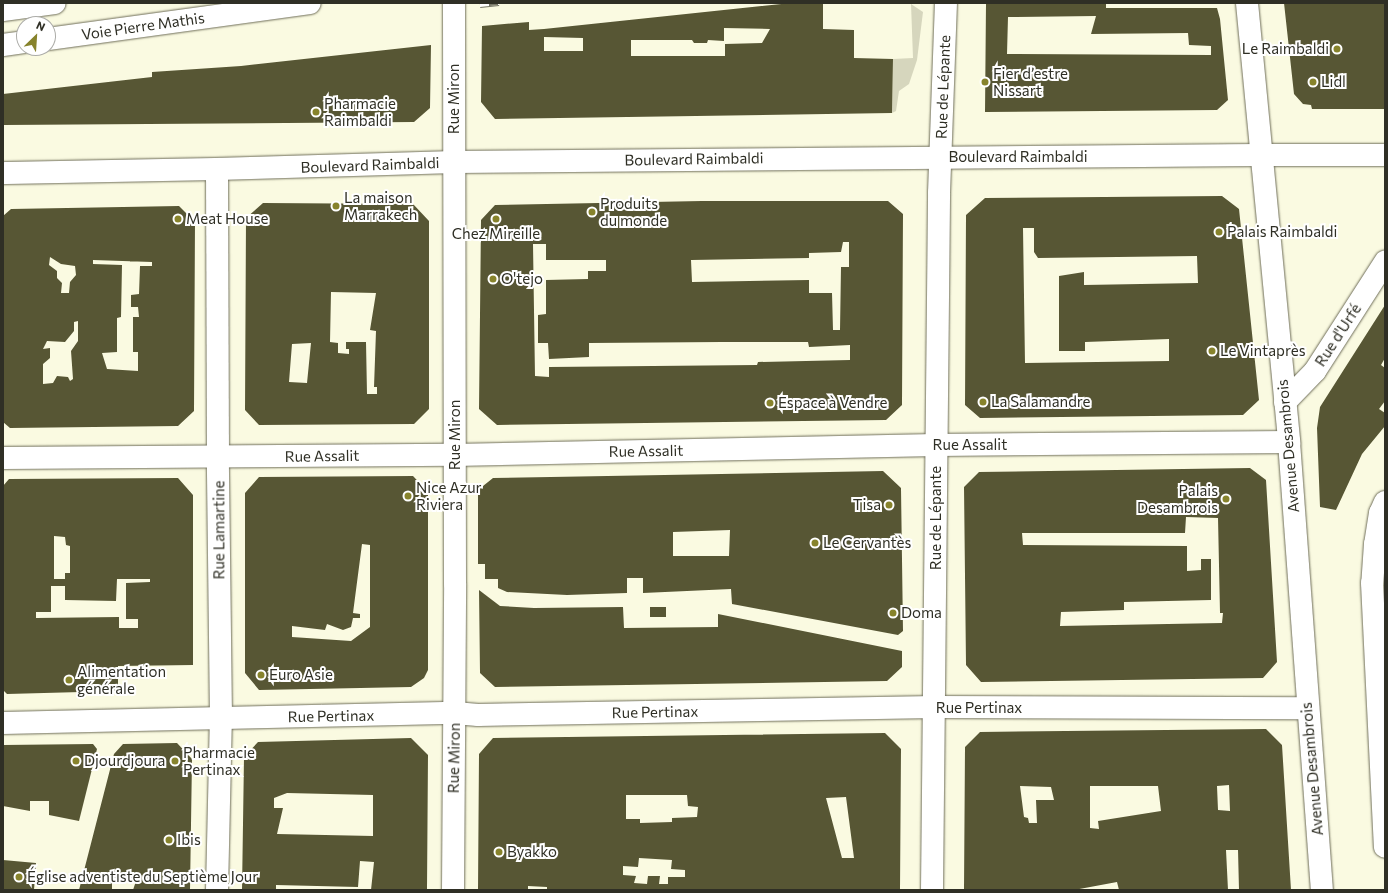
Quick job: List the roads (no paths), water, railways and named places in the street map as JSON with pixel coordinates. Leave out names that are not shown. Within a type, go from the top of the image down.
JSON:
[{"type":"main road","points":[[3,10],[55,3]]},
{"type":"main road","name":"Voie Pierre Mathis","points":[[56,38],[310,3]]},
{"type":"main road","name":"Rue Miron","points":[[453,890],[455,713],[454,3]]},
{"type":"main road","name":"Rue de Lépante","points":[[932,890],[940,158],[946,3]]},
{"type":"main road","name":"Avenue Desambrois","points":[[1247,3],[1260,155],[1289,442],[1307,708],[1322,890]]},
{"type":"main road","points":[[3,45],[16,43]]},
{"type":"main road","name":"Boulevard Raimbaldi","points":[[3,173],[217,169],[455,162],[1260,155],[1381,159]]},
{"type":"main road","name":"Rue Lamartine","points":[[217,169],[221,718],[217,890]]},
{"type":"main road","name":"Rue d'Urfé","points":[[1284,402],[1315,371],[1385,262]]},
{"type":"main road","name":"Rue Assalit","points":[[3,458],[218,458],[454,455],[936,445],[1289,442]]},
{"type":"main road","points":[[1385,502],[1380,513],[1375,544],[1372,583],[1385,847]]},
{"type":"main road","name":"Rue Pertinax","points":[[3,723],[455,713],[935,707],[1307,708]]},
{"type":"railway","points":[[480,5],[499,3]]},
{"type":"place","name":"Le Raimbaldi","points":[[1337,49]]},
{"type":"place","name":"Fier d’estre Nissart","points":[[985,82]]},
{"type":"place","name":"Lidl","points":[[1313,82]]},
{"type":"place","name":"Pharmacie Raimbaldi","points":[[316,112]]},
{"type":"place","name":"La maison Marrakech","points":[[336,206]]},
{"type":"place","name":"Produits du monde","points":[[592,212]]},
{"type":"place","name":"Meat House","points":[[178,219]]},
{"type":"place","name":"Chez Mireille","points":[[496,219]]},
{"type":"place","name":"Palais Raimbaldi","points":[[1219,232]]},
{"type":"place","name":"O'tejo","points":[[493,279]]},
{"type":"place","name":"Le Vintaprès","points":[[1212,351]]},
{"type":"place","name":"La Salamandre","points":[[983,402]]},
{"type":"place","name":"Espace à Vendre","points":[[770,403]]},
{"type":"place","name":"Nice Azur Riviera","points":[[408,496]]},
{"type":"place","name":"Palais Desambrois","points":[[1226,499]]},
{"type":"place","name":"Tisa","points":[[889,505]]},
{"type":"place","name":"Le Cervantès","points":[[815,543]]},
{"type":"place","name":"Doma","points":[[893,613]]},
{"type":"place","name":"Euro Asie","points":[[261,675]]},
{"type":"place","name":"Alimentation générale","points":[[69,680]]},
{"type":"place","name":"Djourdjoura","points":[[76,761]]},
{"type":"place","name":"Pharmacie Pertinax","points":[[175,761]]},
{"type":"place","name":"Ibis","points":[[169,840]]},
{"type":"place","name":"Byakko","points":[[499,852]]},
{"type":"place","name":"Église adventiste du Septième Jour","points":[[19,877]]}]
